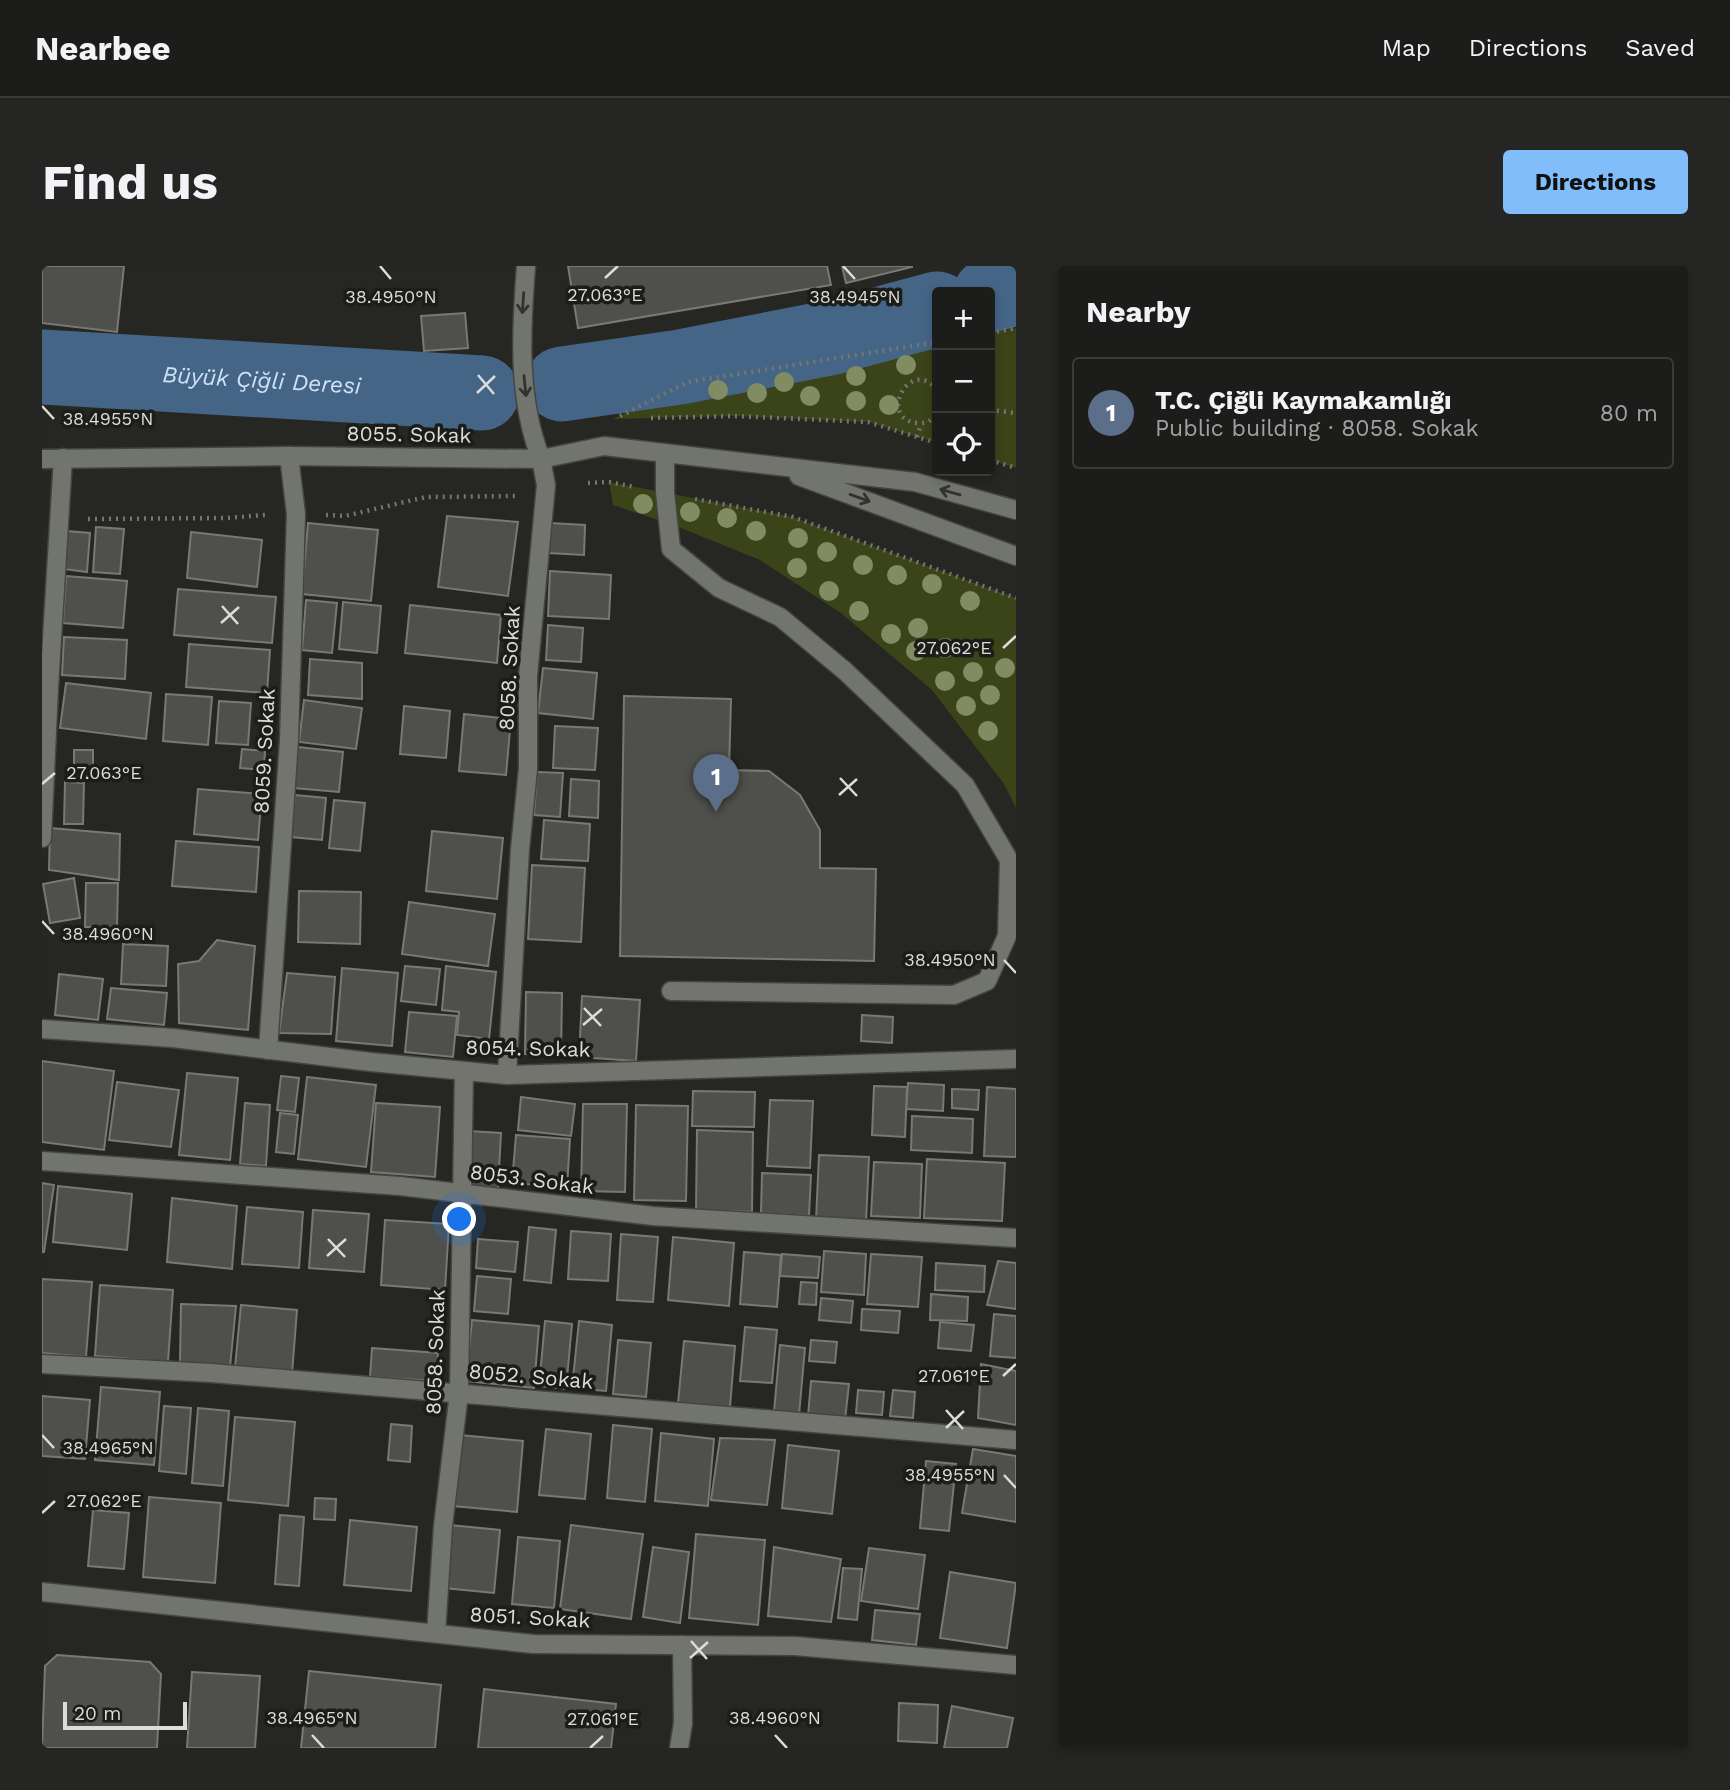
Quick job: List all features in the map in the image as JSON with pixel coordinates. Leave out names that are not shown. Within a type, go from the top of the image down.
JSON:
[{"type":"street","name":"8058. Sokak","points":[[507,1075],[527,769],[528,676],[546,485],[541,459],[530,431],[520,340],[526,266]]},
{"type":"street","name":"8055. Sokak","points":[[42,459],[289,456],[541,459],[604,446],[773,466]]},
{"type":"street","points":[[665,453],[665,492],[671,549],[719,588],[780,617],[845,671],[965,785],[1009,860],[1007,936],[987,981],[954,995],[671,990]]},
{"type":"street","name":"8059. Sokak","points":[[268,1050],[289,726],[296,514],[289,456]]},
{"type":"street","points":[[42,838],[63,458]]},
{"type":"street","points":[[773,466],[915,482],[1016,510]]},
{"type":"street","points":[[773,466],[1016,556]]},
{"type":"street","name":"8054. Sokak","points":[[42,1029],[173,1038],[507,1075],[1016,1059]]},
{"type":"street","name":"8058. Sokak","points":[[436,1633],[443,1526],[459,1393],[464,1071]]},
{"type":"street","name":"8053. Sokak","points":[[42,1161],[400,1186],[653,1216],[1016,1238]]},
{"type":"street","name":"8052. Sokak","points":[[42,1364],[212,1373],[1016,1440]]},
{"type":"street","name":"8051. Sokak","points":[[42,1592],[533,1644],[795,1646],[1016,1665]]},
{"type":"street","points":[[679,1748],[683,1723],[682,1645]]},
{"type":"path","points":[[995,332],[1016,328]]},
{"type":"path","points":[[627,419],[613,419],[688,382],[932,343]]},
{"type":"path","points":[[932,386],[928,382],[914,381],[907,384],[899,395],[898,402],[902,415],[914,423],[921,424],[932,419]]},
{"type":"path","points":[[995,411],[1016,413]]},
{"type":"path","points":[[640,419],[734,416],[868,422],[932,442]]},
{"type":"path","points":[[917,437],[921,424]]},
{"type":"path","points":[[995,462],[1016,468]]},
{"type":"green space","points":[[1016,328],[1016,468],[995,462],[995,332]]},
{"type":"green space","points":[[932,343],[932,441],[868,422],[734,416],[613,419],[688,382]]},
{"type":"green space","points":[[609,482],[793,517],[1016,598],[1016,808],[1004,784],[932,690],[841,613],[760,560],[676,526],[613,505]]},
{"type":"building","points":[[42,266],[124,266],[117,332],[42,323]]},
{"type":"building","points":[[568,266],[827,266],[831,285],[578,328]]},
{"type":"building","points":[[842,266],[912,266],[912,267],[846,283]]},
{"type":"building","points":[[465,313],[468,348],[424,351],[421,316]]},
{"type":"building","points":[[447,516],[518,522],[508,596],[438,587]]},
{"type":"building","points":[[308,523],[378,530],[371,601],[302,594]]},
{"type":"building","points":[[550,523],[585,525],[584,555],[548,553]]},
{"type":"building","points":[[96,527],[124,529],[120,574],[93,572]]},
{"type":"building","points":[[67,531],[90,533],[87,572],[64,569]]},
{"type":"building","points":[[191,532],[262,540],[257,587],[187,578]]},
{"type":"building","points":[[550,571],[611,575],[609,619],[548,616]]},
{"type":"building","points":[[66,576],[127,581],[123,628],[63,623]]},
{"type":"building","points":[[178,589],[276,597],[272,643],[174,635]]},
{"type":"building","points":[[306,600],[337,603],[332,653],[302,650]]},
{"type":"building","points":[[343,602],[381,606],[377,653],[339,649]]},
{"type":"building","points":[[410,605],[501,615],[497,663],[405,653]]},
{"type":"building","points":[[548,625],[583,628],[581,662],[546,660]]},
{"type":"building","points":[[64,637],[127,640],[125,679],[62,675]]},
{"type":"building","points":[[189,644],[270,650],[267,693],[186,687]]},
{"type":"building","points":[[310,659],[362,663],[362,699],[308,695]]},
{"type":"building","points":[[543,668],[597,673],[593,719],[538,713]]},
{"type":"building","points":[[66,683],[151,693],[146,739],[60,728]]},
{"type":"building","points":[[166,694],[212,697],[208,745],[163,741]]},
{"type":"building","points":[[624,696],[731,699],[729,770],[769,771],[800,795],[820,830],[820,868],[876,869],[874,961],[620,956]]},
{"type":"building","points":[[304,700],[362,708],[356,749],[299,742]]},
{"type":"building","points":[[219,701],[251,703],[248,745],[216,743]]},
{"type":"building","points":[[404,706],[450,711],[446,758],[400,754]]},
{"type":"building","points":[[464,714],[511,719],[506,775],[459,771]]},
{"type":"building","points":[[555,726],[598,728],[595,770],[553,768]]},
{"type":"building","points":[[298,747],[343,752],[339,792],[294,788]]},
{"type":"building","points":[[242,749],[265,751],[264,770],[240,768]]},
{"type":"building","points":[[74,750],[93,750],[93,775],[74,776]]},
{"type":"building","points":[[537,772],[563,773],[560,817],[534,815]]},
{"type":"building","points":[[571,779],[599,781],[598,818],[569,816]]},
{"type":"building","points":[[65,782],[84,783],[83,824],[64,824]]},
{"type":"building","points":[[198,789],[262,794],[258,840],[194,834]]},
{"type":"building","points":[[295,795],[326,798],[322,840],[291,837]]},
{"type":"building","points":[[334,800],[365,803],[360,851],[329,848]]},
{"type":"building","points":[[544,820],[590,824],[588,861],[541,859]]},
{"type":"building","points":[[50,828],[120,834],[119,880],[49,870]]},
{"type":"building","points":[[432,831],[503,838],[497,899],[426,891]]},
{"type":"building","points":[[176,841],[259,847],[256,892],[172,886]]},
{"type":"building","points":[[532,865],[585,868],[581,942],[528,939]]},
{"type":"building","points":[[74,878],[80,918],[50,923],[43,884]]},
{"type":"building","points":[[86,883],[118,883],[117,927],[85,927]]},
{"type":"building","points":[[299,891],[361,892],[360,944],[298,942]]},
{"type":"building","points":[[409,902],[495,914],[488,966],[402,954]]},
{"type":"building","points":[[217,940],[255,946],[248,1030],[179,1023],[178,964],[199,961]]},
{"type":"building","points":[[123,944],[168,946],[166,986],[121,984]]},
{"type":"building","points":[[405,966],[440,969],[436,1005],[401,1001]]},
{"type":"building","points":[[446,966],[496,972],[489,1039],[457,1035],[459,1012],[442,1010]]},
{"type":"building","points":[[342,968],[398,973],[392,1046],[336,1041]]},
{"type":"building","points":[[287,973],[335,977],[331,1034],[279,1033]]},
{"type":"building","points":[[59,974],[103,979],[98,1020],[55,1015]]},
{"type":"building","points":[[111,988],[167,993],[164,1025],[107,1019]]},
{"type":"building","points":[[526,992],[562,993],[561,1055],[525,1054]]},
{"type":"building","points":[[582,996],[640,1000],[636,1061],[579,1057]]},
{"type":"building","points":[[409,1012],[457,1016],[453,1057],[405,1052]]},
{"type":"building","points":[[862,1015],[893,1017],[892,1043],[861,1041]]},
{"type":"building","points":[[42,1061],[114,1071],[104,1150],[42,1142]]},
{"type":"building","points":[[187,1073],[238,1078],[230,1160],[179,1155]]},
{"type":"building","points":[[281,1076],[299,1078],[295,1112],[277,1110]]},
{"type":"building","points":[[307,1077],[376,1085],[366,1167],[298,1159]]},
{"type":"building","points":[[117,1082],[179,1090],[171,1147],[109,1140]]},
{"type":"building","points":[[908,1083],[944,1085],[943,1111],[906,1109]]},
{"type":"building","points":[[874,1086],[907,1087],[905,1137],[872,1135]]},
{"type":"building","points":[[987,1087],[1016,1089],[1016,1157],[984,1156]]},
{"type":"building","points":[[952,1089],[979,1090],[978,1110],[952,1108]]},
{"type":"building","points":[[693,1091],[755,1092],[754,1127],[692,1126]]},
{"type":"building","points":[[521,1097],[575,1104],[571,1136],[518,1130]]},
{"type":"building","points":[[770,1100],[813,1101],[810,1168],[767,1166]]},
{"type":"building","points":[[245,1103],[270,1105],[266,1166],[240,1164]]},
{"type":"building","points":[[376,1103],[440,1107],[435,1177],[371,1172]]},
{"type":"building","points":[[583,1104],[627,1104],[625,1192],[581,1191]]},
{"type":"building","points":[[636,1105],[688,1106],[686,1201],[634,1200]]},
{"type":"building","points":[[280,1113],[298,1115],[294,1154],[276,1152]]},
{"type":"building","points":[[912,1116],[973,1119],[972,1153],[911,1150]]},
{"type":"building","points":[[697,1130],[753,1132],[752,1212],[696,1210]]},
{"type":"building","points":[[469,1131],[501,1133],[498,1189],[465,1187]]},
{"type":"building","points":[[516,1135],[570,1139],[567,1187],[512,1183]]},
{"type":"building","points":[[819,1155],[869,1157],[866,1222],[816,1220]]},
{"type":"building","points":[[927,1159],[1005,1163],[1002,1221],[924,1218]]},
{"type":"building","points":[[874,1162],[922,1164],[920,1218],[871,1216]]},
{"type":"building","points":[[762,1173],[811,1175],[809,1216],[761,1213]]},
{"type":"building","points":[[42,1183],[54,1185],[44,1252],[42,1252]]},
{"type":"building","points":[[58,1186],[132,1194],[127,1250],[53,1242]]},
{"type":"building","points":[[172,1198],[237,1206],[232,1269],[167,1262]]},
{"type":"building","points":[[247,1207],[303,1212],[299,1268],[242,1264]]},
{"type":"building","points":[[313,1210],[369,1214],[364,1272],[309,1268]]},
{"type":"building","points":[[385,1220],[449,1224],[445,1290],[381,1285]]},
{"type":"building","points":[[529,1227],[556,1230],[551,1283],[524,1280]]},
{"type":"building","points":[[571,1231],[611,1234],[608,1281],[568,1279]]},
{"type":"building","points":[[621,1234],[658,1237],[653,1302],[617,1300]]},
{"type":"building","points":[[673,1237],[734,1243],[729,1306],[668,1300]]},
{"type":"building","points":[[478,1239],[518,1242],[515,1272],[476,1268]]},
{"type":"building","points":[[824,1251],[866,1254],[864,1295],[821,1292]]},
{"type":"building","points":[[744,1252],[781,1255],[777,1307],[740,1304]]},
{"type":"building","points":[[782,1254],[820,1257],[818,1278],[780,1276]]},
{"type":"building","points":[[871,1254],[922,1257],[918,1307],[867,1304]]},
{"type":"building","points":[[998,1261],[1016,1263],[1016,1309],[987,1305]]},
{"type":"building","points":[[936,1263],[985,1266],[984,1292],[935,1290]]},
{"type":"building","points":[[477,1276],[511,1279],[508,1314],[474,1311]]},
{"type":"building","points":[[42,1279],[92,1282],[86,1357],[42,1353]]},
{"type":"building","points":[[801,1282],[817,1283],[816,1305],[799,1304]]},
{"type":"building","points":[[100,1285],[173,1290],[168,1362],[95,1356]]},
{"type":"building","points":[[931,1294],[968,1297],[967,1321],[930,1320]]},
{"type":"building","points":[[821,1298],[853,1301],[851,1323],[819,1320]]},
{"type":"building","points":[[181,1304],[236,1306],[230,1367],[180,1362]]},
{"type":"building","points":[[241,1305],[297,1310],[292,1374],[235,1367]]},
{"type":"building","points":[[862,1309],[900,1311],[898,1333],[861,1330]]},
{"type":"building","points":[[994,1314],[1016,1316],[1016,1358],[990,1356]]},
{"type":"building","points":[[472,1320],[539,1326],[534,1388],[466,1381]]},
{"type":"building","points":[[545,1321],[572,1324],[566,1389],[539,1386]]},
{"type":"building","points":[[579,1321],[612,1325],[606,1391],[572,1388]]},
{"type":"building","points":[[940,1322],[974,1325],[971,1351],[938,1348]]},
{"type":"building","points":[[745,1327],[777,1330],[772,1383],[740,1381]]},
{"type":"building","points":[[618,1340],[651,1343],[646,1397],[613,1394]]},
{"type":"building","points":[[811,1340],[837,1342],[835,1363],[809,1361]]},
{"type":"building","points":[[684,1341],[735,1346],[730,1407],[678,1403]]},
{"type":"building","points":[[780,1345],[805,1348],[799,1415],[774,1412]]},
{"type":"building","points":[[372,1348],[438,1353],[436,1381],[370,1377]]},
{"type":"building","points":[[981,1364],[1016,1371],[1016,1425],[978,1418]]},
{"type":"building","points":[[811,1381],[849,1384],[845,1420],[808,1416]]},
{"type":"building","points":[[101,1387],[160,1392],[154,1465],[95,1460]]},
{"type":"building","points":[[858,1390],[884,1392],[882,1415],[856,1413]]},
{"type":"building","points":[[893,1390],[915,1392],[913,1418],[890,1416]]},
{"type":"building","points":[[42,1396],[90,1400],[85,1459],[42,1456]]},
{"type":"building","points":[[164,1406],[191,1408],[186,1474],[159,1471]]},
{"type":"building","points":[[198,1408],[229,1411],[223,1486],[192,1483]]},
{"type":"building","points":[[235,1417],[295,1422],[288,1506],[228,1500]]},
{"type":"building","points":[[391,1424],[412,1426],[410,1462],[388,1460]]},
{"type":"building","points":[[613,1425],[652,1429],[645,1502],[607,1498]]},
{"type":"building","points":[[546,1429],[591,1434],[585,1499],[539,1495]]},
{"type":"building","points":[[661,1433],[714,1439],[708,1506],[655,1501]]},
{"type":"building","points":[[460,1435],[523,1441],[517,1512],[453,1506]]},
{"type":"building","points":[[720,1438],[775,1440],[767,1505],[711,1500]]},
{"type":"building","points":[[788,1445],[839,1451],[832,1514],[782,1508]]},
{"type":"building","points":[[973,1449],[1016,1456],[1016,1522],[962,1513]]},
{"type":"building","points":[[926,1461],[956,1464],[949,1531],[920,1528]]},
{"type":"building","points":[[149,1497],[221,1503],[215,1583],[143,1577]]},
{"type":"building","points":[[315,1498],[336,1499],[335,1520],[314,1519]]},
{"type":"building","points":[[93,1510],[129,1513],[124,1569],[88,1566]]},
{"type":"building","points":[[280,1515],[304,1517],[299,1586],[275,1584]]},
{"type":"building","points":[[350,1520],[417,1527],[411,1591],[344,1585]]},
{"type":"building","points":[[450,1525],[500,1530],[494,1593],[444,1588]]},
{"type":"building","points":[[571,1525],[643,1534],[631,1619],[560,1609]]},
{"type":"building","points":[[696,1534],[765,1540],[758,1625],[689,1618]]},
{"type":"building","points":[[518,1537],[560,1541],[554,1608],[512,1604]]},
{"type":"building","points":[[653,1547],[689,1552],[680,1623],[643,1617]]},
{"type":"building","points":[[774,1547],[841,1559],[831,1622],[768,1616]]},
{"type":"building","points":[[869,1548],[925,1555],[918,1609],[861,1601]]},
{"type":"building","points":[[843,1568],[862,1569],[857,1620],[838,1618]]},
{"type":"building","points":[[950,1572],[1016,1583],[1007,1648],[940,1638]]},
{"type":"building","points":[[875,1610],[920,1614],[916,1645],[872,1640]]},
{"type":"building","points":[[57,1655],[150,1662],[161,1674],[157,1748],[42,1748],[45,1666]]},
{"type":"building","points":[[309,1671],[441,1685],[435,1748],[301,1748]]},
{"type":"building","points":[[192,1672],[260,1676],[255,1748],[187,1748]]},
{"type":"building","points":[[484,1689],[616,1704],[611,1748],[478,1748]]},
{"type":"building","points":[[899,1703],[938,1705],[937,1743],[898,1741]]},
{"type":"building","points":[[952,1706],[1013,1718],[1007,1748],[944,1748]]},
{"type":"waterway","name":"Büyük Çiğli Deresi","points":[[995,294],[1016,288]]},
{"type":"waterway","name":"Büyük Çiğli Deresi","points":[[562,384],[680,367],[829,338],[932,310]]},
{"type":"waterway","name":"Büyük Çiğli Deresi","points":[[42,367],[482,393]]},
{"type":"place","name":"T.C. Çiğli Kaymakamlığı","points":[[716,812]]}]
